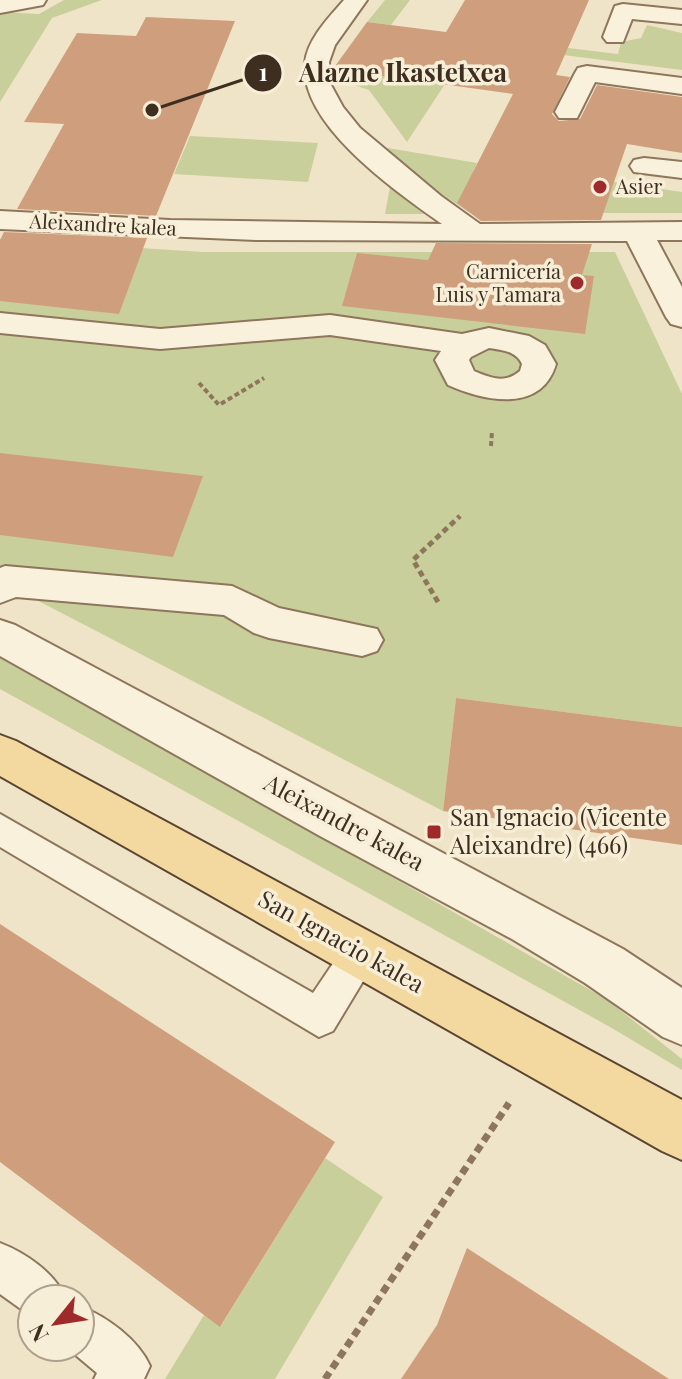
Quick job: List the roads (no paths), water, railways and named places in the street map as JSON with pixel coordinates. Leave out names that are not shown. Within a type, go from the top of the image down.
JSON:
[{"type":"main road","name":"San Ignacio kalea","points":[[0,754],[682,1131]]},
{"type":"street","points":[[0,6],[35,0]]},
{"type":"street","points":[[356,0],[327,37],[317,63],[318,85],[335,114],[381,166],[474,233]]},
{"type":"street","points":[[615,37],[616,5],[682,17]]},
{"type":"street","points":[[568,112],[587,73],[682,86]]},
{"type":"street","points":[[354,136],[394,141]]},
{"type":"street","points":[[644,166],[682,170]]},
{"type":"street","points":[[0,202],[14,193],[126,204],[169,229]]},
{"type":"street","name":"Aleixandre kalea","points":[[0,220],[169,229],[474,233],[682,231]]},
{"type":"street","points":[[638,232],[682,317]]},
{"type":"street","points":[[0,323],[160,339],[330,325],[464,344]]},
{"type":"street","points":[[0,588],[5,581],[232,601],[269,622],[362,640]]},
{"type":"street","name":"Aleixandre kalea","points":[[0,636],[337,822],[530,923],[604,966],[682,1019]]},
{"type":"lane","points":[[0,829],[319,1018],[361,953]]},
{"type":"lane","points":[[0,1265],[23,1283]]},
{"type":"lane","points":[[96,1342],[126,1366],[118,1379]]},
{"type":"place","name":"Alazne Ikastetxea","points":[[152,110]]},
{"type":"place","name":"Asier","points":[[600,187]]},
{"type":"place","name":"Carnicería Luis y Tamara","points":[[577,283]]},
{"type":"place","name":"San Ignacio (Vicente Aleixandre) (466)","points":[[434,832]]}]
